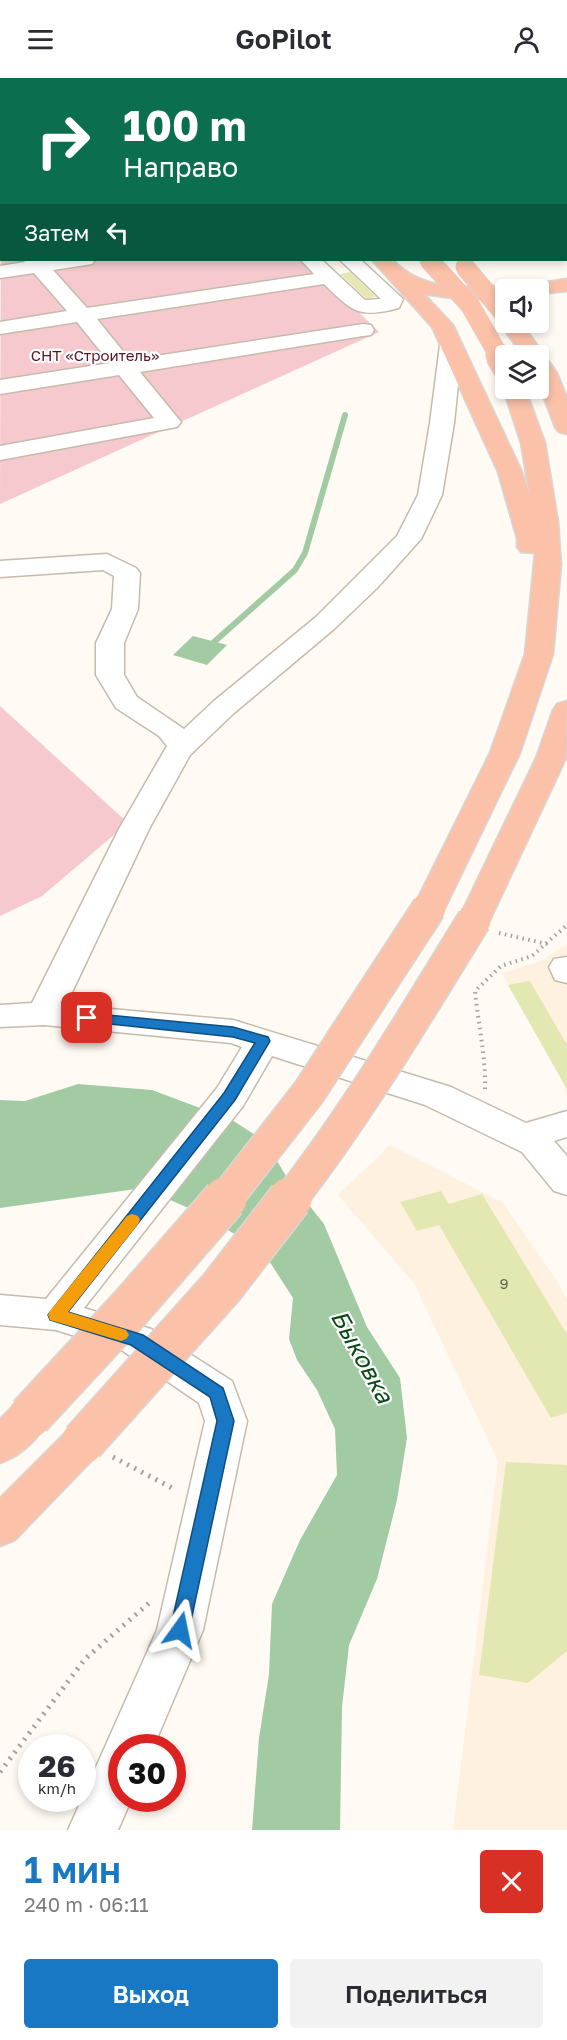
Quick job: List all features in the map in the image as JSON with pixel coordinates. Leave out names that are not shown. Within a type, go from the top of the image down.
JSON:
[{"type":"main road","points":[[430,261],[470,305],[495,349]]},
{"type":"main road","points":[[460,261],[495,303]]},
{"type":"main road","points":[[390,268],[420,288],[448,294],[495,292]]},
{"type":"main road","points":[[390,268],[442,325],[510,472],[530,538],[531,676]]},
{"type":"main road","points":[[549,287],[567,285]]},
{"type":"main road","points":[[549,386],[567,427]]},
{"type":"main road","points":[[0,1446],[129,1310],[290,1118],[348,1037],[429,908],[505,753],[539,654],[548,565],[547,544],[532,443],[518,399]]},
{"type":"main road","points":[[0,1527],[98,1450],[329,1149],[483,926],[551,758],[567,710]]},
{"type":"street","points":[[0,272],[36,263],[69,261]]},
{"type":"street","points":[[0,328],[315,269],[358,305],[370,307],[392,304],[393,299],[351,261]]},
{"type":"street","points":[[0,453],[169,422],[36,263]]},
{"type":"street","points":[[0,387],[363,330]]},
{"type":"street","points":[[44,1014],[134,829],[178,751],[224,707],[325,623],[408,539],[430,495],[442,423],[451,345]]},
{"type":"street","points":[[0,569],[107,562],[127,573],[124,609],[110,643],[110,675],[126,702],[169,730],[183,746]]},
{"type":"street","points":[[0,1016],[44,1014],[230,1032],[263,1041],[438,1096],[536,1143],[567,1181]]},
{"type":"street","points":[[56,1315],[230,1097],[263,1041]]},
{"type":"street","points":[[536,1143],[538,1132],[567,1124]]},
{"type":"street","points":[[0,1310],[56,1315],[137,1340],[217,1393],[226,1421],[180,1630],[135,1734]]},
{"type":"street","points":[[93,1830],[108,1796]]},
{"type":"path","points":[[560,961],[562,928],[567,925]]},
{"type":"path","points":[[483,926],[560,961]]},
{"type":"path","points":[[470,1113],[485,1088],[486,1064],[480,1040],[475,991],[501,966],[532,956],[560,961]]},
{"type":"path","points":[[98,1450],[184,1494]]},
{"type":"path","points":[[0,1772],[85,1659],[152,1600]]},
{"type":"shaded area","points":[[567,944],[567,1098],[563,1083],[502,973],[541,961]]},
{"type":"shaded area","points":[[390,1145],[502,1202],[556,1279],[567,1299],[567,1830],[453,1830],[498,1461],[414,1283],[338,1195]]},
{"type":"green space","name":"СНТ «Строитель»","points":[[1,261],[307,261],[379,332],[0,504]]},
{"type":"green space","points":[[0,706],[128,823],[42,896],[0,916]]},
{"type":"water","points":[[193,636],[227,645],[207,665],[173,655]]},
{"type":"water","name":"Быковка","points":[[78,1084],[152,1090],[232,1120],[266,1142],[286,1176],[324,1224],[367,1327],[400,1378],[407,1438],[397,1500],[377,1579],[349,1645],[342,1707],[340,1830],[252,1830],[259,1738],[269,1674],[272,1604],[300,1540],[337,1475],[335,1429],[317,1390],[297,1360],[289,1339],[293,1298],[262,1250],[195,1211],[143,1188],[0,1208],[0,1100],[25,1101]]},
{"type":"building","points":[[350,272],[376,297],[366,298],[340,274]]},
{"type":"building","points":[[530,981],[567,1045],[567,1089],[508,985]]},
{"type":"building","points":[[441,1191],[449,1204],[482,1194],[567,1334],[567,1413],[551,1418],[439,1225],[417,1231],[400,1202]]},
{"type":"building","points":[[506,1462],[567,1465],[567,1651],[528,1683],[479,1675]]},
{"type":"waterway","points":[[214,642],[295,570],[305,553],[345,415]]},
{"type":"slow traffic","points":[[121,1335],[56,1315],[132,1220]]},
{"type":"route","points":[[87,1018],[233,1032],[263,1041],[230,1097],[56,1315],[137,1340],[217,1393],[226,1421],[180,1630]]}]
